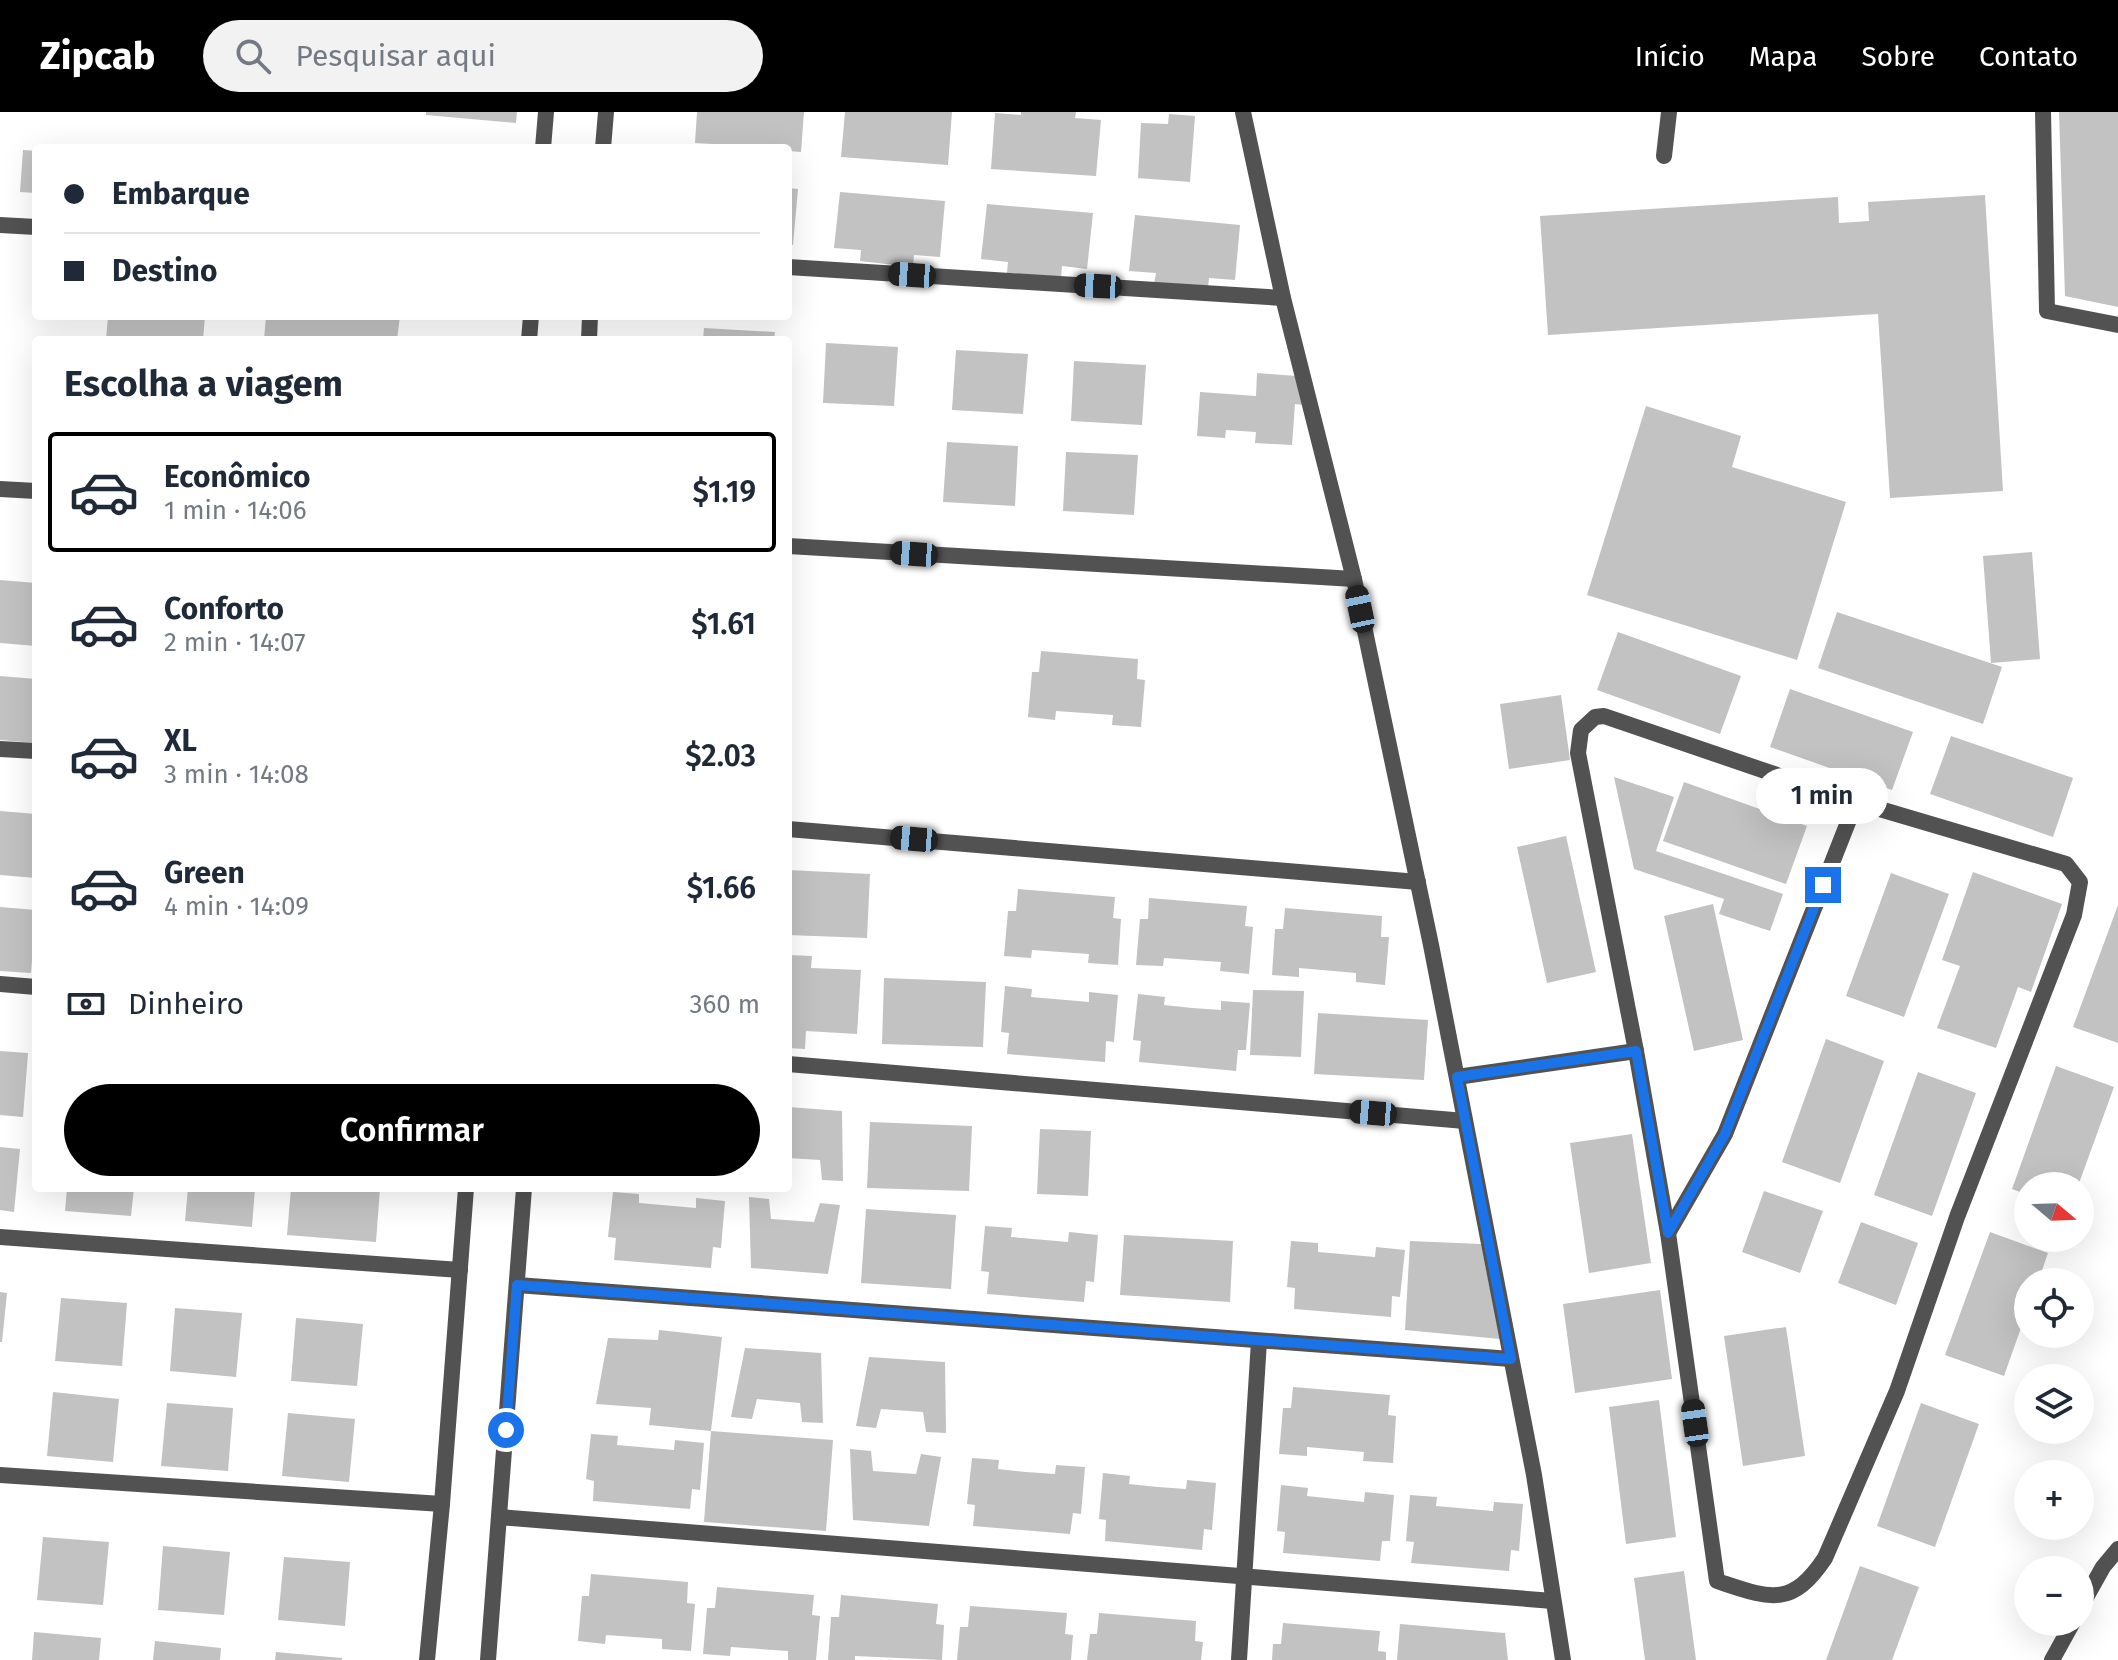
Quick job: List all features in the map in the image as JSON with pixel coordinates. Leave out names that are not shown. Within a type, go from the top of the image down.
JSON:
[{"type":"street","points":[[543,144],[546,112]]},
{"type":"street","points":[[603,144],[606,112]]},
{"type":"street","points":[[1243,112],[1283,298],[1354,579],[1418,882],[1534,1475],[1563,1660]]},
{"type":"street","points":[[1664,156],[1669,112]]},
{"type":"street","points":[[2043,112],[2047,311],[2118,325]]},
{"type":"street","points":[[0,225],[32,227]]},
{"type":"street","points":[[792,267],[1283,298]]},
{"type":"street","points":[[0,489],[32,491]]},
{"type":"street","points":[[792,546],[1354,579]]},
{"type":"street","points":[[1604,716],[1856,802],[2066,864],[2080,882],[2074,915],[1957,1217],[1897,1391],[1825,1558],[1810,1581],[1782,1596],[1753,1592],[1717,1581],[1668,1233],[1636,1051],[1578,753],[1581,730],[1595,717],[1604,716]]},
{"type":"street","points":[[0,749],[32,751]]},
{"type":"street","points":[[1668,1233],[1725,1134],[1856,802]]},
{"type":"street","points":[[792,829],[1418,882]]},
{"type":"street","points":[[0,984],[32,987]]},
{"type":"street","points":[[1457,1077],[1636,1051]]},
{"type":"street","points":[[792,1064],[1465,1121]]},
{"type":"street","points":[[427,1660],[466,1192]]},
{"type":"street","points":[[488,1660],[524,1192]]},
{"type":"street","points":[[0,1237],[460,1270]]},
{"type":"street","points":[[517,1285],[1511,1359]]},
{"type":"street","points":[[1239,1660],[1259,1341]]},
{"type":"street","points":[[0,1475],[442,1504]]},
{"type":"street","points":[[499,1517],[1553,1601]]},
{"type":"street","points":[[2094,1583],[2118,1549]]},
{"type":"street","points":[[2052,1660],[2065,1636]]},
{"type":"building","points":[[426,112],[517,112],[516,123],[426,115]]},
{"type":"building","points":[[697,112],[804,112],[801,152],[792,151],[792,144],[695,143]]},
{"type":"building","points":[[845,112],[952,112],[948,165],[841,157]]},
{"type":"building","points":[[1021,112],[1076,112],[1075,118],[1101,120],[1096,176],[991,169],[995,113],[1021,115]]},
{"type":"building","points":[[2059,112],[2118,112],[2118,307],[2065,296]]},
{"type":"building","points":[[1169,114],[1195,116],[1190,182],[1138,178],[1141,123],[1168,124]]},
{"type":"building","points":[[23,150],[32,151],[32,193],[20,192]]},
{"type":"building","points":[[792,188],[798,189],[792,245]]},
{"type":"building","points":[[840,192],[945,201],[940,257],[914,255],[913,266],[886,264],[860,261],[861,250],[834,248]]},
{"type":"building","points":[[1985,195],[2003,491],[1890,498],[1878,314],[1548,335],[1540,216],[1838,197],[1839,223],[1869,221],[1868,202]]},
{"type":"building","points":[[987,204],[1093,213],[1087,269],[1062,266],[1061,277],[1007,273],[1008,262],[981,259]]},
{"type":"building","points":[[1135,215],[1240,225],[1235,280],[1209,278],[1208,288],[1154,284],[1156,273],[1129,271]]},
{"type":"building","points":[[108,320],[205,320],[203,336],[106,336]]},
{"type":"building","points":[[266,320],[400,320],[398,336],[264,336]]},
{"type":"building","points":[[704,328],[775,332],[774,336],[703,336]]},
{"type":"building","points":[[826,343],[898,347],[894,406],[823,403]]},
{"type":"building","points":[[956,350],[1028,354],[1023,414],[952,410]]},
{"type":"building","points":[[1074,361],[1146,365],[1142,425],[1071,421]]},
{"type":"building","points":[[1257,373],[1297,376],[1305,405],[1295,404],[1292,445],[1255,443],[1256,432],[1226,430],[1225,438],[1197,436],[1200,392],[1256,396]]},
{"type":"building","points":[[1646,406],[1741,436],[1732,467],[1846,502],[1797,660],[1587,595]]},
{"type":"building","points":[[947,442],[1018,446],[1015,506],[943,502]]},
{"type":"building","points":[[1066,452],[1138,455],[1134,515],[1063,511]]},
{"type":"building","points":[[2032,552],[2040,659],[1991,663],[1983,556]]},
{"type":"building","points":[[0,580],[32,583],[32,646],[0,643]]},
{"type":"building","points":[[1837,612],[2002,667],[1983,724],[1818,668]]},
{"type":"building","points":[[1618,632],[1741,676],[1720,734],[1597,690]]},
{"type":"building","points":[[1041,651],[1138,659],[1137,679],[1145,680],[1141,727],[1112,725],[1113,715],[1056,711],[1055,720],[1028,717],[1032,672],[1039,672]]},
{"type":"building","points":[[0,676],[32,679],[32,743],[0,740]]},
{"type":"building","points":[[1790,689],[1913,732],[1892,790],[1770,747]]},
{"type":"building","points":[[1561,695],[1570,760],[1509,769],[1500,704]]},
{"type":"building","points":[[1951,736],[2073,778],[2053,837],[1930,794]]},
{"type":"building","points":[[1614,777],[1674,797],[1656,851],[1783,894],[1770,931],[1719,914],[1724,899],[1634,869]]},
{"type":"building","points":[[1684,782],[1807,826],[1786,884],[1663,841]]},
{"type":"building","points":[[0,811],[32,814],[32,878],[0,875]]},
{"type":"building","points":[[1566,836],[1596,972],[1547,983],[1517,847]]},
{"type":"building","points":[[792,870],[870,874],[867,938],[792,935]]},
{"type":"building","points":[[1973,872],[2062,904],[2031,992],[2018,987],[1996,1048],[1937,1028],[1960,966],[1942,960]]},
{"type":"building","points":[[1891,873],[1949,894],[1904,1017],[1846,996]]},
{"type":"building","points":[[1018,889],[1115,897],[1113,918],[1121,919],[1118,965],[1088,963],[1089,954],[1032,950],[1031,958],[1004,956],[1008,911],[1016,911]]},
{"type":"building","points":[[1149,898],[1247,906],[1245,926],[1253,927],[1249,974],[1220,971],[1221,962],[1164,958],[1163,966],[1136,965],[1140,919],[1148,919]]},
{"type":"building","points":[[1713,904],[1743,1040],[1694,1051],[1664,916]]},
{"type":"building","points":[[2118,905],[2118,1043],[2073,1027]]},
{"type":"building","points":[[0,907],[32,910],[31,973],[0,971]]},
{"type":"building","points":[[1285,908],[1382,916],[1381,937],[1389,937],[1385,985],[1356,982],[1356,973],[1299,968],[1299,977],[1272,975],[1275,929],[1283,929]]},
{"type":"building","points":[[792,955],[812,956],[811,968],[861,970],[857,1034],[806,1031],[805,1049],[792,1048]]},
{"type":"building","points":[[884,978],[986,982],[983,1047],[882,1044]]},
{"type":"building","points":[[1005,986],[1032,989],[1031,997],[1089,1002],[1089,992],[1118,995],[1114,1042],[1106,1041],[1105,1062],[1007,1054],[1009,1033],[1001,1032]]},
{"type":"building","points":[[1253,990],[1304,991],[1301,1057],[1250,1055]]},
{"type":"building","points":[[1138,994],[1165,997],[1164,1005],[1192,1008],[1221,1010],[1221,1001],[1250,1003],[1246,1050],[1238,1050],[1236,1071],[1139,1062],[1141,1041],[1133,1040]]},
{"type":"building","points":[[1318,1013],[1428,1020],[1424,1080],[1314,1074]]},
{"type":"building","points":[[1826,1039],[1884,1061],[1840,1183],[1782,1162]]},
{"type":"building","points":[[0,1051],[28,1053],[23,1117],[0,1115]]},
{"type":"building","points":[[2056,1066],[2114,1087],[2083,1172],[2018,1172]]},
{"type":"building","points":[[1918,1072],[1976,1093],[1932,1216],[1874,1195]]},
{"type":"building","points":[[792,1107],[842,1111],[843,1181],[822,1180],[820,1160],[792,1158]]},
{"type":"building","points":[[870,1122],[972,1126],[969,1191],[867,1188]]},
{"type":"building","points":[[1040,1129],[1091,1131],[1088,1196],[1037,1194]]},
{"type":"building","points":[[1632,1134],[1651,1263],[1589,1273],[1570,1143]]},
{"type":"building","points":[[0,1147],[20,1149],[14,1212],[0,1210]]},
{"type":"building","points":[[1764,1191],[1823,1211],[1800,1273],[1742,1252]]},
{"type":"building","points":[[67,1192],[134,1192],[131,1216],[65,1211]]},
{"type":"building","points":[[188,1192],[255,1192],[252,1227],[185,1221]]},
{"type":"building","points":[[291,1192],[380,1192],[376,1242],[287,1235]]},
{"type":"building","points":[[613,1192],[639,1194],[639,1203],[696,1208],[696,1198],[725,1201],[721,1248],[713,1247],[711,1268],[614,1260],[616,1238],[608,1237]]},
{"type":"building","points":[[749,1197],[769,1199],[771,1219],[814,1222],[820,1203],[840,1205],[828,1274],[751,1268]]},
{"type":"building","points":[[866,1209],[956,1215],[951,1289],[861,1283]]},
{"type":"building","points":[[1861,1222],[1918,1243],[1896,1305],[1838,1283]]},
{"type":"building","points":[[985,1226],[1012,1228],[1011,1237],[1068,1242],[1069,1232],[1098,1235],[1094,1282],[1086,1281],[1084,1302],[987,1294],[989,1272],[981,1271]]},
{"type":"building","points":[[1990,1232],[2014,1241],[2014,1252],[2048,1253],[2043,1268],[2014,1268],[2014,1348],[2004,1376],[1945,1355]]},
{"type":"building","points":[[1124,1235],[1233,1241],[1230,1302],[1120,1295]]},
{"type":"building","points":[[1291,1241],[1318,1243],[1318,1252],[1375,1257],[1376,1247],[1405,1250],[1400,1297],[1392,1296],[1391,1317],[1294,1309],[1295,1288],[1287,1287]]},
{"type":"building","points":[[1410,1241],[1481,1244],[1500,1339],[1405,1330]]},
{"type":"building","points":[[1660,1290],[1672,1379],[1575,1393],[1563,1304]]},
{"type":"building","points":[[0,1292],[7,1293],[2,1342],[0,1342]]},
{"type":"building","points":[[61,1298],[127,1303],[122,1366],[55,1361]]},
{"type":"building","points":[[175,1308],[242,1313],[236,1377],[170,1371]]},
{"type":"building","points":[[296,1318],[363,1324],[357,1386],[291,1381]]},
{"type":"building","points":[[1786,1327],[1805,1456],[1743,1466],[1724,1336]]},
{"type":"building","points":[[659,1330],[722,1337],[711,1431],[649,1425],[651,1408],[596,1404],[608,1338],[658,1340]]},
{"type":"building","points":[[745,1348],[821,1353],[823,1423],[802,1422],[800,1403],[757,1399],[752,1419],[731,1417]]},
{"type":"building","points":[[869,1357],[945,1362],[946,1433],[926,1432],[923,1412],[881,1409],[876,1428],[856,1426]]},
{"type":"building","points":[[1293,1387],[1390,1395],[1388,1415],[1396,1416],[1393,1463],[1363,1461],[1364,1452],[1307,1447],[1307,1456],[1279,1454],[1283,1408],[1291,1408]]},
{"type":"building","points":[[53,1392],[119,1399],[113,1462],[47,1456]]},
{"type":"building","points":[[1659,1400],[1676,1537],[1626,1544],[1609,1407]]},
{"type":"building","points":[[167,1403],[233,1408],[228,1471],[161,1466]]},
{"type":"building","points":[[1921,1403],[1979,1424],[1935,1547],[1877,1526]]},
{"type":"building","points":[[288,1413],[355,1419],[349,1482],[282,1476]]},
{"type":"building","points":[[711,1431],[833,1440],[826,1531],[704,1522]]},
{"type":"building","points":[[591,1434],[618,1436],[617,1445],[674,1450],[675,1440],[704,1443],[700,1490],[692,1489],[690,1509],[593,1501],[594,1481],[586,1479]]},
{"type":"building","points":[[850,1449],[871,1451],[873,1471],[916,1474],[921,1454],[941,1457],[929,1526],[853,1520]]},
{"type":"building","points":[[972,1458],[999,1460],[998,1469],[1026,1472],[1055,1474],[1056,1465],[1085,1467],[1081,1514],[1073,1513],[1070,1534],[973,1526],[975,1505],[967,1504]]},
{"type":"building","points":[[1103,1473],[1130,1476],[1129,1484],[1158,1487],[1186,1489],[1187,1480],[1216,1483],[1212,1530],[1204,1529],[1202,1550],[1105,1541],[1106,1520],[1099,1519]]},
{"type":"building","points":[[1281,1485],[1308,1488],[1307,1496],[1364,1502],[1365,1492],[1394,1495],[1390,1541],[1382,1541],[1380,1561],[1283,1553],[1285,1532],[1277,1531]]},
{"type":"building","points":[[1410,1495],[1437,1497],[1436,1506],[1493,1511],[1494,1502],[1523,1504],[1519,1551],[1511,1550],[1509,1571],[1411,1563],[1414,1542],[1406,1541]]},
{"type":"building","points":[[43,1537],[109,1542],[103,1605],[37,1600]]},
{"type":"building","points":[[163,1546],[230,1552],[224,1615],[158,1610]]},
{"type":"building","points":[[284,1557],[350,1562],[345,1626],[278,1620]]},
{"type":"building","points":[[1860,1566],[1919,1587],[1892,1660],[1826,1660]]},
{"type":"building","points":[[1684,1571],[1696,1660],[1645,1660],[1634,1578]]},
{"type":"building","points":[[591,1574],[688,1582],[687,1603],[695,1604],[691,1651],[662,1649],[662,1639],[606,1635],[605,1644],[578,1641],[582,1596],[589,1596]]},
{"type":"building","points":[[717,1587],[814,1595],[812,1615],[820,1616],[816,1660],[788,1660],[788,1651],[731,1647],[730,1656],[703,1654],[707,1608],[715,1608]]},
{"type":"building","points":[[841,1595],[938,1604],[936,1624],[944,1625],[942,1660],[855,1656],[855,1660],[828,1660],[831,1617],[839,1617]]},
{"type":"building","points":[[970,1606],[1067,1613],[1065,1634],[1073,1635],[1071,1660],[957,1660],[960,1627],[968,1627]]},
{"type":"building","points":[[1099,1613],[1196,1621],[1195,1641],[1203,1642],[1201,1660],[1087,1660],[1090,1634],[1097,1634]]},
{"type":"building","points":[[1283,1623],[1380,1631],[1378,1651],[1386,1652],[1386,1660],[1272,1660],[1273,1644],[1281,1644]]},
{"type":"building","points":[[1400,1624],[1505,1633],[1508,1660],[1397,1660]]},
{"type":"building","points":[[34,1632],[101,1638],[99,1660],[32,1660]]},
{"type":"building","points":[[155,1641],[221,1648],[220,1660],[153,1660]]},
{"type":"building","points":[[276,1652],[342,1658],[342,1660],[275,1660]]},
{"type":"route","points":[[506,1430],[517,1285],[1511,1359],[1457,1077],[1636,1051],[1668,1233],[1725,1134],[1823,885]]}]
